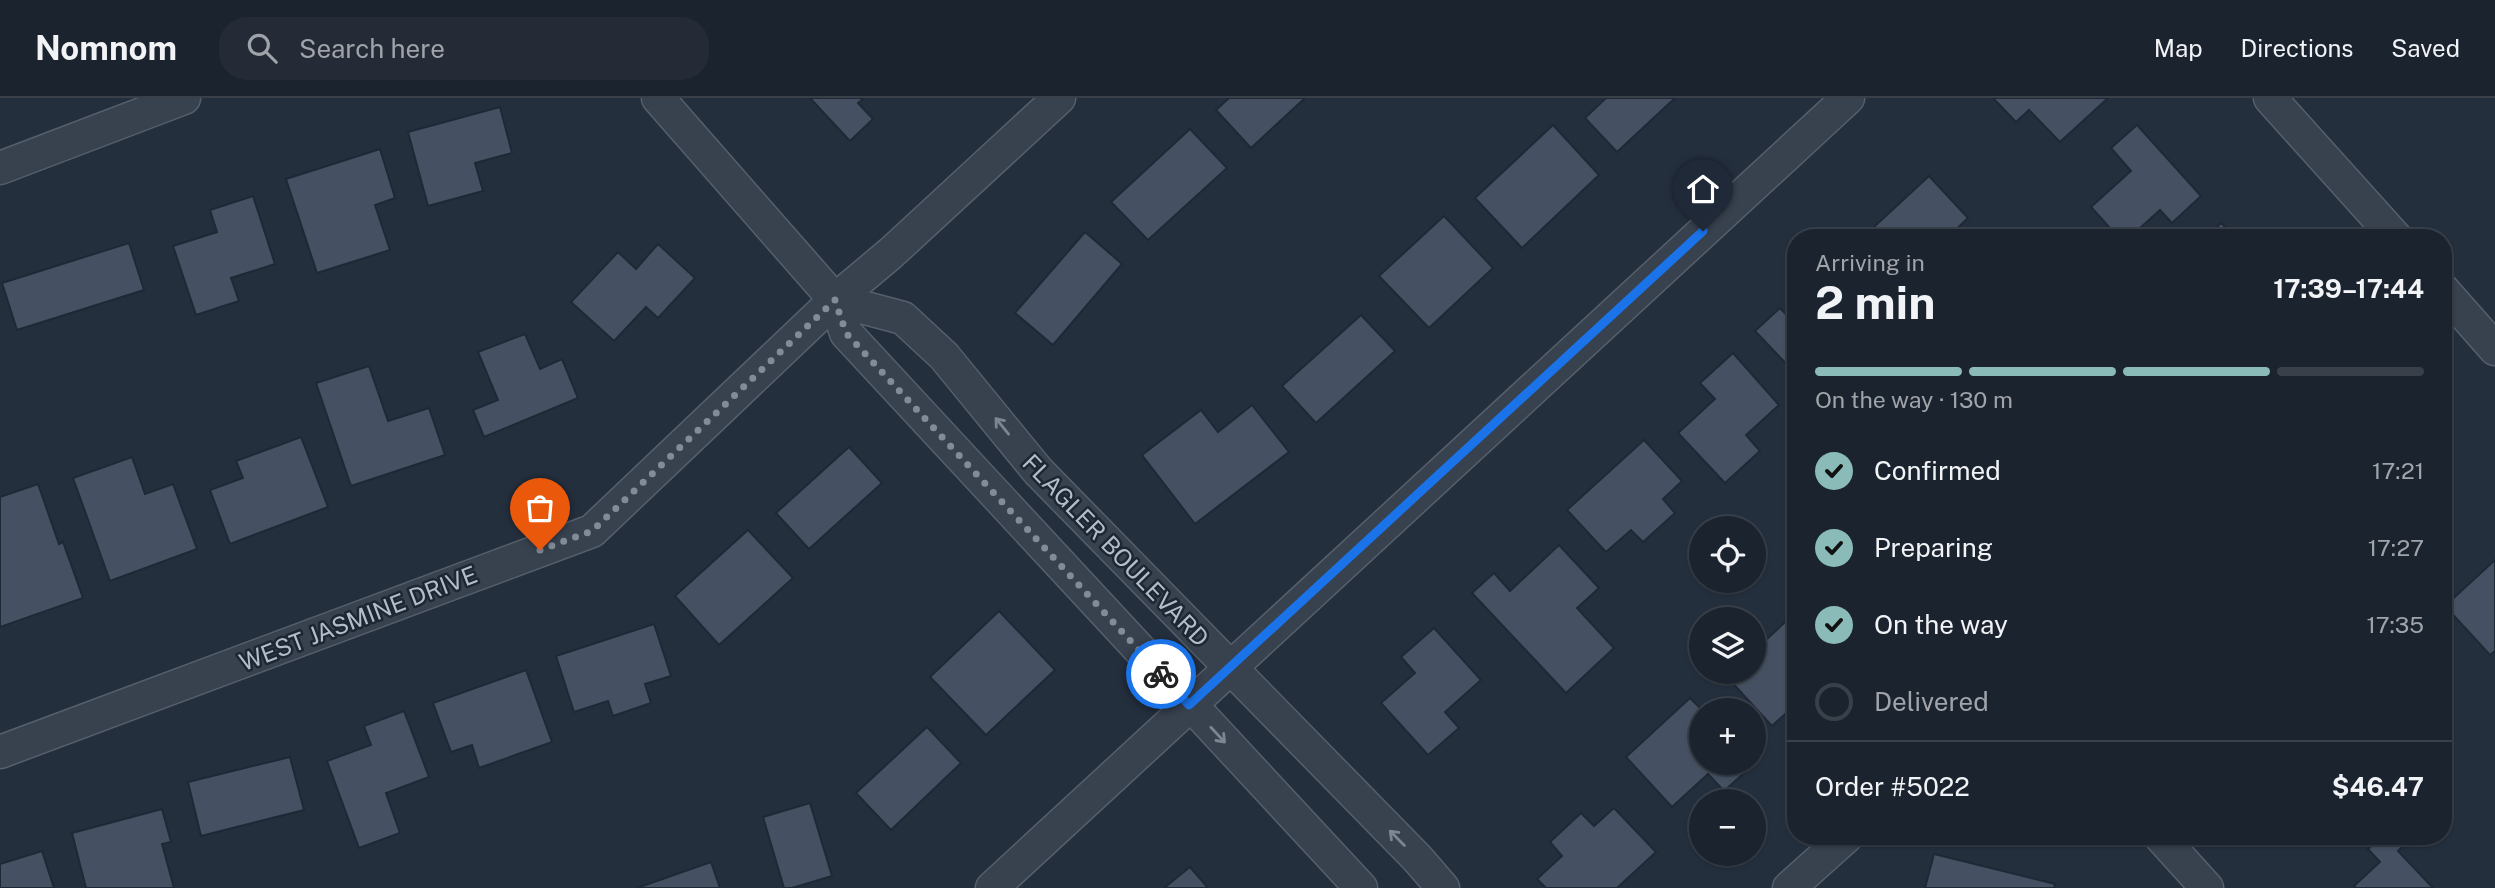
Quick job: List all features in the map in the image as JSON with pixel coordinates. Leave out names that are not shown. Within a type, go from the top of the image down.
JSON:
[{"type":"street","points":[[0,168],[184,98]]},
{"type":"street","name":"FLAGLER BOULEVARD","points":[[658,98],[835,300],[846,333],[1362,888]]},
{"type":"street","name":"WEST JASMINE DRIVE","points":[[0,752],[592,531],[835,300],[891,253],[1059,98]]},
{"type":"street","points":[[992,888],[1848,98]]},
{"type":"street","points":[[2270,98],[2388,229]]},
{"type":"street","name":"FLAGLER BOULEVARD","points":[[835,300],[903,318],[944,356],[1038,471],[1417,858],[1443,888]]},
{"type":"street","points":[[2452,300],[2495,349]]},
{"type":"street","points":[[1789,888],[1837,845]]},
{"type":"street","points":[[2168,845],[2207,888]]},
{"type":"building","points":[[810,98],[864,98],[858,103],[873,119],[850,141]]},
{"type":"building","points":[[1229,98],[1305,98],[1251,148],[1216,110]]},
{"type":"building","points":[[1606,98],[1675,98],[1617,152],[1585,118]]},
{"type":"building","points":[[1993,98],[2108,98],[2060,142],[2029,110],[2016,122]]},
{"type":"building","points":[[500,107],[512,153],[475,163],[483,191],[428,206],[408,132]]},
{"type":"building","points":[[1553,125],[1599,175],[1522,248],[1475,198]]},
{"type":"building","points":[[2137,125],[2201,196],[2172,223],[2160,210],[2139,229],[2111,229],[2091,207],[2131,171],[2111,148]]},
{"type":"building","points":[[1190,129],[1227,168],[1148,240],[1111,202]]},
{"type":"building","points":[[380,149],[395,198],[375,205],[390,250],[317,273],[286,179]]},
{"type":"building","points":[[1929,176],[1968,218],[1956,229],[1872,229]]},
{"type":"building","points":[[253,196],[275,264],[231,278],[239,301],[196,315],[173,246],[217,232],[210,210]]},
{"type":"building","points":[[1444,216],[1493,268],[1429,328],[1379,276]]},
{"type":"building","points":[[2221,223],[2227,229],[2215,229]]},
{"type":"building","points":[[1085,232],[1122,264],[1053,345],[1015,313]]},
{"type":"building","points":[[129,243],[144,290],[17,330],[2,283]]},
{"type":"building","points":[[658,244],[695,278],[658,318],[646,307],[614,341],[571,302],[618,252],[636,269]]},
{"type":"building","points":[[1780,308],[1787,315],[1787,365],[1755,331]]},
{"type":"building","points":[[1361,315],[1395,351],[1316,423],[1282,386]]},
{"type":"building","points":[[525,334],[540,369],[562,359],[578,398],[484,437],[473,410],[498,400],[478,352]]},
{"type":"building","points":[[1733,353],[1779,405],[1746,435],[1760,451],[1725,483],[1678,433],[1715,399],[1700,383]]},
{"type":"building","points":[[369,366],[388,421],[429,408],[445,455],[351,486],[316,383]]},
{"type":"building","points":[[1252,405],[1289,452],[1195,524],[1142,455],[1201,410],[1218,432]]},
{"type":"building","points":[[301,437],[328,507],[230,544],[210,490],[243,478],[236,461]]},
{"type":"building","points":[[1644,440],[1682,481],[1663,499],[1675,513],[1643,542],[1631,530],[1606,552],[1567,510]]},
{"type":"building","points":[[849,447],[882,483],[809,549],[776,513]]},
{"type":"building","points":[[132,457],[145,494],[173,484],[197,549],[110,581],[73,478]]},
{"type":"building","points":[[38,484],[59,544],[63,542],[83,598],[0,627],[0,497]]},
{"type":"building","points":[[748,530],[793,578],[719,645],[675,596]]},
{"type":"building","points":[[1559,545],[1599,588],[1577,608],[1614,648],[1566,693],[1472,593],[1494,573],[1510,591]]},
{"type":"building","points":[[2495,560],[2495,651],[2490,655],[2452,614],[2452,600]]},
{"type":"building","points":[[999,611],[1055,670],[986,735],[930,677]]},
{"type":"building","points":[[1787,620],[1787,712],[1772,726],[1766,719],[1766,698],[1746,698],[1733,684],[1766,684],[1766,640]]},
{"type":"building","points":[[654,624],[671,676],[645,684],[651,703],[613,716],[608,701],[574,712],[556,656]]},
{"type":"building","points":[[1434,628],[1481,680],[1445,712],[1459,728],[1428,755],[1381,703],[1415,673],[1401,657]]},
{"type":"building","points":[[526,670],[552,742],[479,768],[472,745],[451,752],[433,703]]},
{"type":"building","points":[[1689,699],[1689,775],[1707,775],[1672,807],[1626,757]]},
{"type":"building","points":[[404,711],[429,777],[386,793],[400,833],[359,848],[327,761],[371,745],[364,726]]},
{"type":"building","points":[[927,727],[961,763],[891,830],[856,793]]},
{"type":"building","points":[[290,757],[304,810],[201,836],[188,782]]},
{"type":"building","points":[[1709,775],[1742,775],[1726,789],[1722,789]]},
{"type":"building","points":[[810,803],[832,876],[784,888],[763,817]]},
{"type":"building","points":[[1614,808],[1656,852],[1617,888],[1546,888],[1537,879],[1562,856],[1550,842],[1581,813],[1594,826]]},
{"type":"building","points":[[162,809],[171,842],[162,844],[174,888],[86,888],[72,833]]},
{"type":"building","points":[[2372,845],[2404,845],[2398,851],[2433,888],[2356,888],[2354,886],[2380,862],[2368,849]]},
{"type":"building","points":[[42,851],[54,888],[0,888],[0,864]]},
{"type":"building","points":[[1934,854],[2055,884],[2054,888],[1925,888]]},
{"type":"building","points":[[711,862],[720,888],[637,888]]},
{"type":"building","points":[[1190,867],[1208,888],[1164,888]]},
{"type":"way so far","points":[[540,550],[592,531],[835,300],[846,333],[1161,674]]},
{"type":"route","points":[[1161,674],[1189,705],[1703,231]]}]
